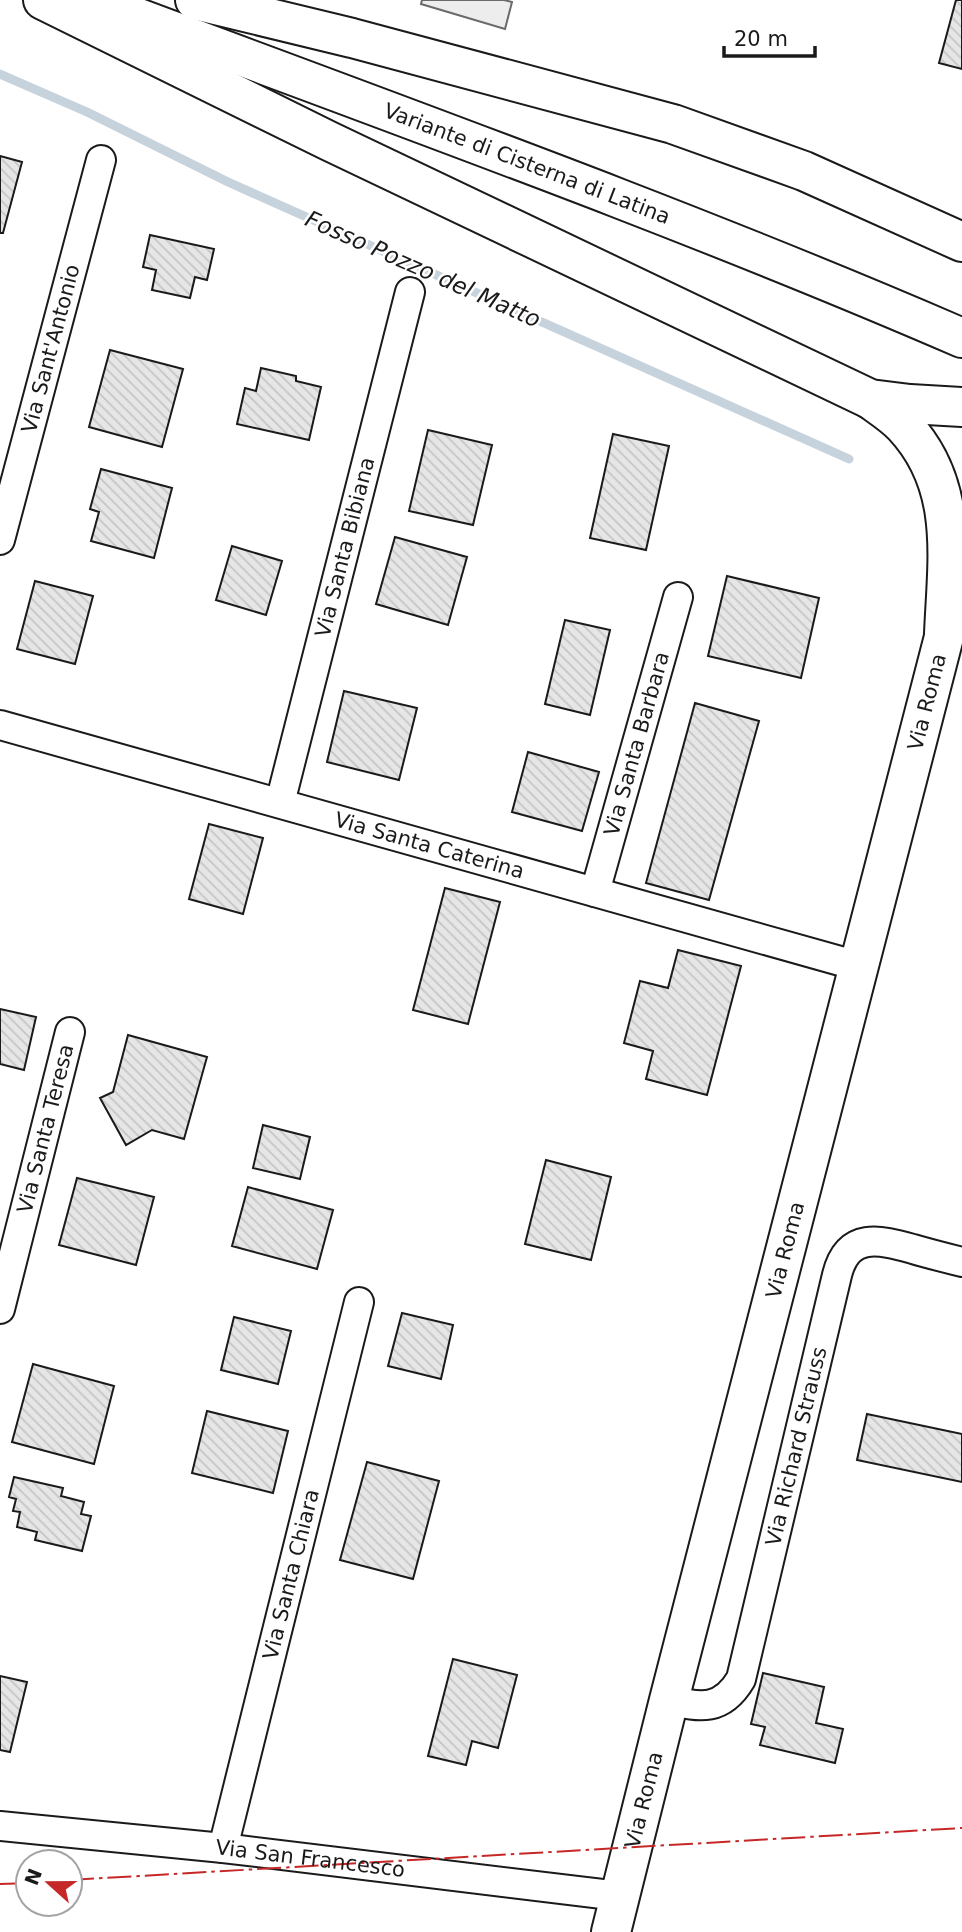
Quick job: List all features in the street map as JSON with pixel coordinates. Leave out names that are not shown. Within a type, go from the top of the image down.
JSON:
[{"type":"main road","points":[[43,0],[342,147],[870,399],[901,422],[915,440],[930,465],[941,492],[947,529],[953,621]]},
{"type":"main road","name":"Variante di Cisterna di Latina","points":[[89,0],[703,230],[962,338]]},
{"type":"main road","points":[[195,0],[365,41],[653,118],[785,164],[962,242]]},
{"type":"main road","points":[[878,204],[921,210],[962,209]]},
{"type":"main road","points":[[870,399],[962,407]]},
{"type":"main road","name":"Via Roma","points":[[611,1932],[858,966],[953,621],[962,570]]},
{"type":"street","name":"Via Sant'Antonio","points":[[0,540],[101,160]]},
{"type":"street","name":"Via Santa Bibiana","points":[[280,803],[410,292]]},
{"type":"street","name":"Via Santa Barbara","points":[[595,892],[678,597]]},
{"type":"street","name":"Via Santa Caterina","points":[[0,725],[858,966]]},
{"type":"street","name":"Via Santa Teresa","points":[[0,1309],[70,1032]]},
{"type":"street","name":"Via Richard Strauss","points":[[669,1700],[698,1706],[715,1704],[730,1694],[741,1679],[843,1259],[854,1246],[862,1242],[878,1241],[962,1262]]},
{"type":"street","name":"Via Santa Chiara","points":[[223,1848],[359,1302]]},
{"type":"street","name":"Via San Francesco","points":[[0,1826],[223,1848],[619,1896]]},
{"type":"shaded area","points":[[422,0],[512,2],[505,29],[421,4]]},
{"type":"building","points":[[956,0],[962,0],[962,69],[939,63]]},
{"type":"building","points":[[0,156],[22,162],[3,233],[0,233]]},
{"type":"building","points":[[150,235],[214,249],[207,280],[195,277],[190,298],[152,290],[156,270],[143,267]]},
{"type":"building","points":[[110,350],[183,369],[162,447],[89,427]]},
{"type":"building","points":[[261,368],[296,376],[296,381],[321,387],[309,440],[237,424],[245,388],[256,391]]},
{"type":"building","points":[[428,430],[492,445],[473,525],[409,511]]},
{"type":"building","points":[[613,434],[669,446],[646,550],[590,538]]},
{"type":"building","points":[[101,469],[172,488],[154,558],[91,541],[99,512],[90,509]]},
{"type":"building","points":[[395,537],[467,557],[448,625],[376,604]]},
{"type":"building","points":[[232,546],[282,561],[266,615],[216,600]]},
{"type":"building","points":[[727,576],[819,598],[801,678],[708,656]]},
{"type":"building","points":[[35,581],[93,596],[75,664],[17,649]]},
{"type":"building","points":[[565,620],[610,630],[590,715],[545,704]]},
{"type":"building","points":[[344,691],[417,708],[399,780],[327,762]]},
{"type":"building","points":[[695,703],[759,721],[709,900],[646,883]]},
{"type":"building","points":[[528,752],[599,772],[582,831],[512,812]]},
{"type":"building","points":[[209,824],[263,838],[243,914],[189,899]]},
{"type":"building","points":[[445,888],[500,902],[468,1024],[413,1010]]},
{"type":"building","points":[[678,950],[741,966],[707,1095],[646,1079],[653,1051],[624,1043],[640,981],[668,988]]},
{"type":"building","points":[[0,1009],[36,1017],[24,1070],[0,1064]]},
{"type":"building","points":[[128,1035],[207,1057],[184,1139],[152,1130],[126,1145],[100,1098],[113,1092]]},
{"type":"building","points":[[263,1125],[310,1137],[300,1179],[253,1168]]},
{"type":"building","points":[[546,1160],[611,1177],[591,1260],[525,1244]]},
{"type":"building","points":[[77,1178],[154,1197],[136,1265],[59,1245]]},
{"type":"building","points":[[248,1187],[333,1210],[317,1269],[232,1246]]},
{"type":"building","points":[[402,1313],[453,1325],[441,1379],[388,1366]]},
{"type":"building","points":[[234,1317],[291,1331],[278,1384],[221,1370]]},
{"type":"building","points":[[33,1364],[114,1386],[94,1464],[12,1442]]},
{"type":"building","points":[[207,1411],[288,1431],[273,1493],[192,1473]]},
{"type":"building","points":[[867,1414],[962,1434],[962,1482],[857,1460]]},
{"type":"building","points":[[367,1462],[439,1481],[413,1579],[340,1560]]},
{"type":"building","points":[[14,1477],[63,1488],[61,1496],[84,1502],[81,1514],[91,1516],[82,1551],[35,1540],[37,1532],[17,1527],[20,1512],[13,1511],[16,1499],[9,1497]]},
{"type":"building","points":[[453,1659],[517,1675],[498,1748],[472,1741],[466,1765],[428,1756]]},
{"type":"building","points":[[763,1673],[824,1687],[816,1723],[843,1729],[835,1763],[760,1745],[765,1727],[751,1724]]},
{"type":"building","points":[[0,1676],[27,1682],[10,1752],[0,1750]]},
{"type":"waterway","name":"Fosso Pozzo del Matto","points":[[0,74],[87,112],[228,182],[849,459]]},
{"type":"power","points":[[84,1879],[962,1828]]},
{"type":"power","points":[[0,1884],[14,1884]]}]
